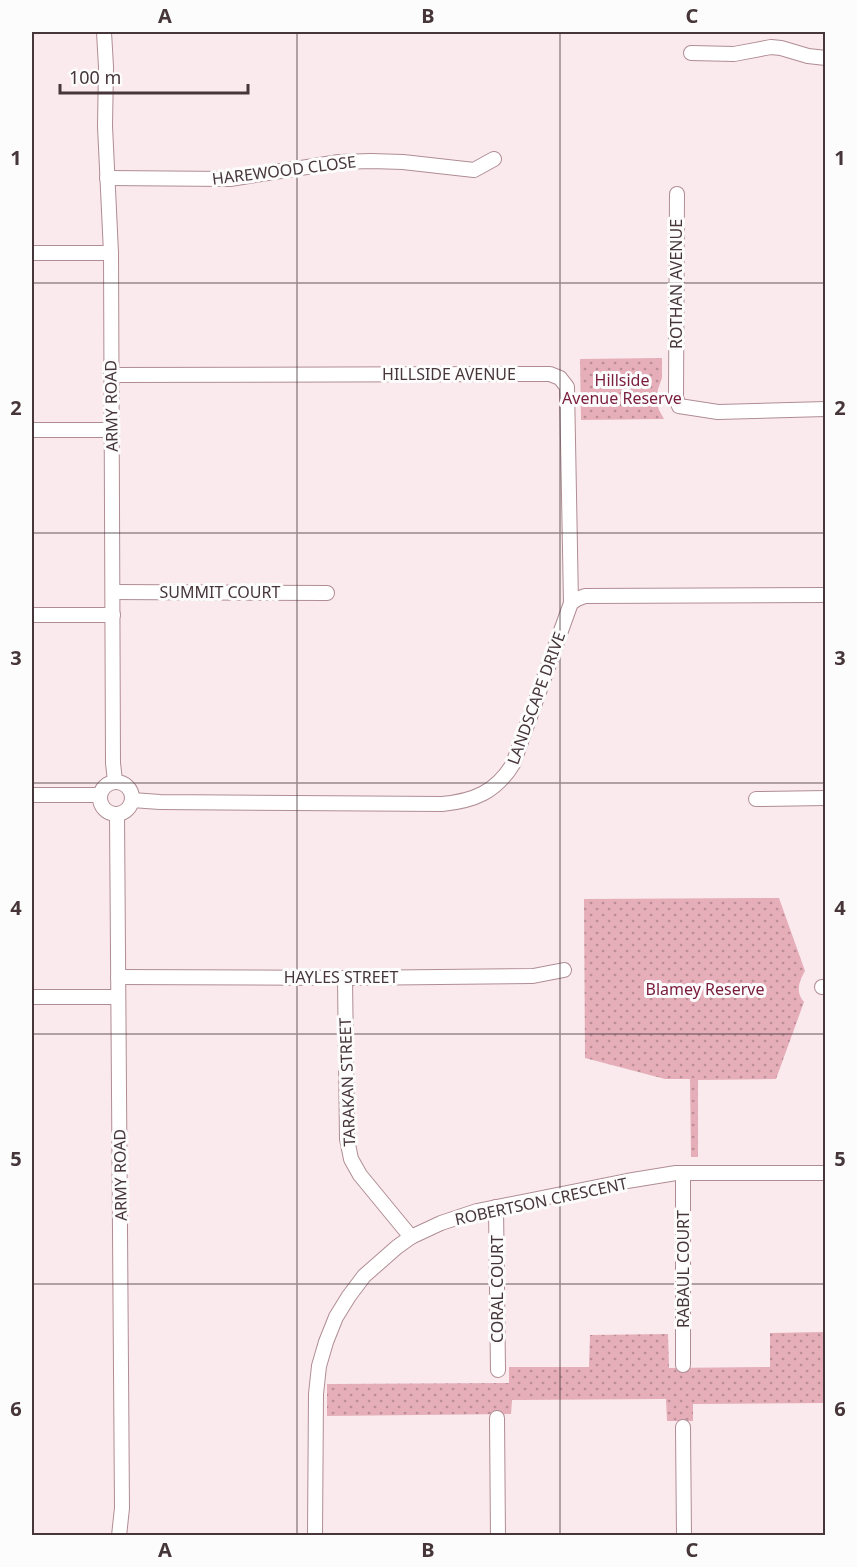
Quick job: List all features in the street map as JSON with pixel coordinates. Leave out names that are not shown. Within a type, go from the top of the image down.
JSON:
[{"type":"street","name":"ARMY ROAD","points":[[104,32],[106,178],[111,253],[113,763],[115,781]]},
{"type":"street","points":[[692,53],[734,54],[771,47],[825,58]]},
{"type":"street","name":"HAREWOOD CLOSE","points":[[106,178],[230,179],[339,162],[371,160],[474,170],[494,159]]},
{"type":"street","name":"ROTHAN AVENUE","points":[[677,194],[676,397],[679,406],[718,412],[825,409]]},
{"type":"street","points":[[32,253],[111,253]]},
{"type":"street","name":"HILLSIDE AVENUE","points":[[111,375],[550,374],[560,378],[567,387],[571,603]]},
{"type":"street","points":[[32,430],[112,430]]},
{"type":"street","name":"SUMMIT COURT","points":[[113,592],[327,593]]},
{"type":"street","points":[[571,603],[585,596],[825,595]]},
{"type":"street","name":"LANDSCAPE DRIVE","points":[[132,800],[442,804],[455,803],[483,794],[507,775],[513,764],[571,603]]},
{"type":"street","points":[[32,615],[113,615]]},
{"type":"street","points":[[115,781],[122,782],[132,793],[130,807],[117,814],[104,809],[99,795],[105,785],[115,781]]},
{"type":"street","points":[[32,795],[99,795]]},
{"type":"street","points":[[756,799],[825,798]]},
{"type":"street","name":"ARMY ROAD","points":[[117,814],[122,1382],[122,1508],[119,1536]]},
{"type":"street","name":"HAYLES STREET","points":[[118,977],[533,976],[564,970]]},
{"type":"street","name":"TARAKAN STREET","points":[[345,978],[347,1139],[351,1159],[360,1175],[411,1237]]},
{"type":"street","points":[[32,997],[118,997]]},
{"type":"street","name":"ROBERTSON CRESCENT","points":[[315,1536],[316,1394],[319,1366],[326,1342],[336,1317],[364,1276],[411,1237],[441,1223],[496,1207],[676,1173],[825,1173]]},
{"type":"street","name":"RABAUL COURT","points":[[683,1173],[683,1365]]},
{"type":"street","name":"CORAL COURT","points":[[496,1207],[498,1370]]},
{"type":"street","points":[[496,1418],[498,1536]]},
{"type":"street","points":[[683,1428],[684,1536]]},
{"type":"green space","name":"Hillside Avenue Reserve","points":[[662,358],[662,378],[656,400],[664,419],[581,420],[580,359]]},
{"type":"green space","name":"Blamey Reserve","points":[[779,898],[805,971],[799,987],[804,1002],[776,1079],[698,1080],[698,1157],[691,1157],[690,1079],[665,1079],[585,1058],[584,899]]},
{"type":"green space","points":[[825,1332],[825,1403],[693,1404],[693,1421],[667,1421],[666,1399],[512,1400],[511,1414],[327,1416],[327,1384],[509,1383],[509,1367],[589,1367],[590,1335],[668,1334],[669,1368],[770,1367],[770,1333]]}]
